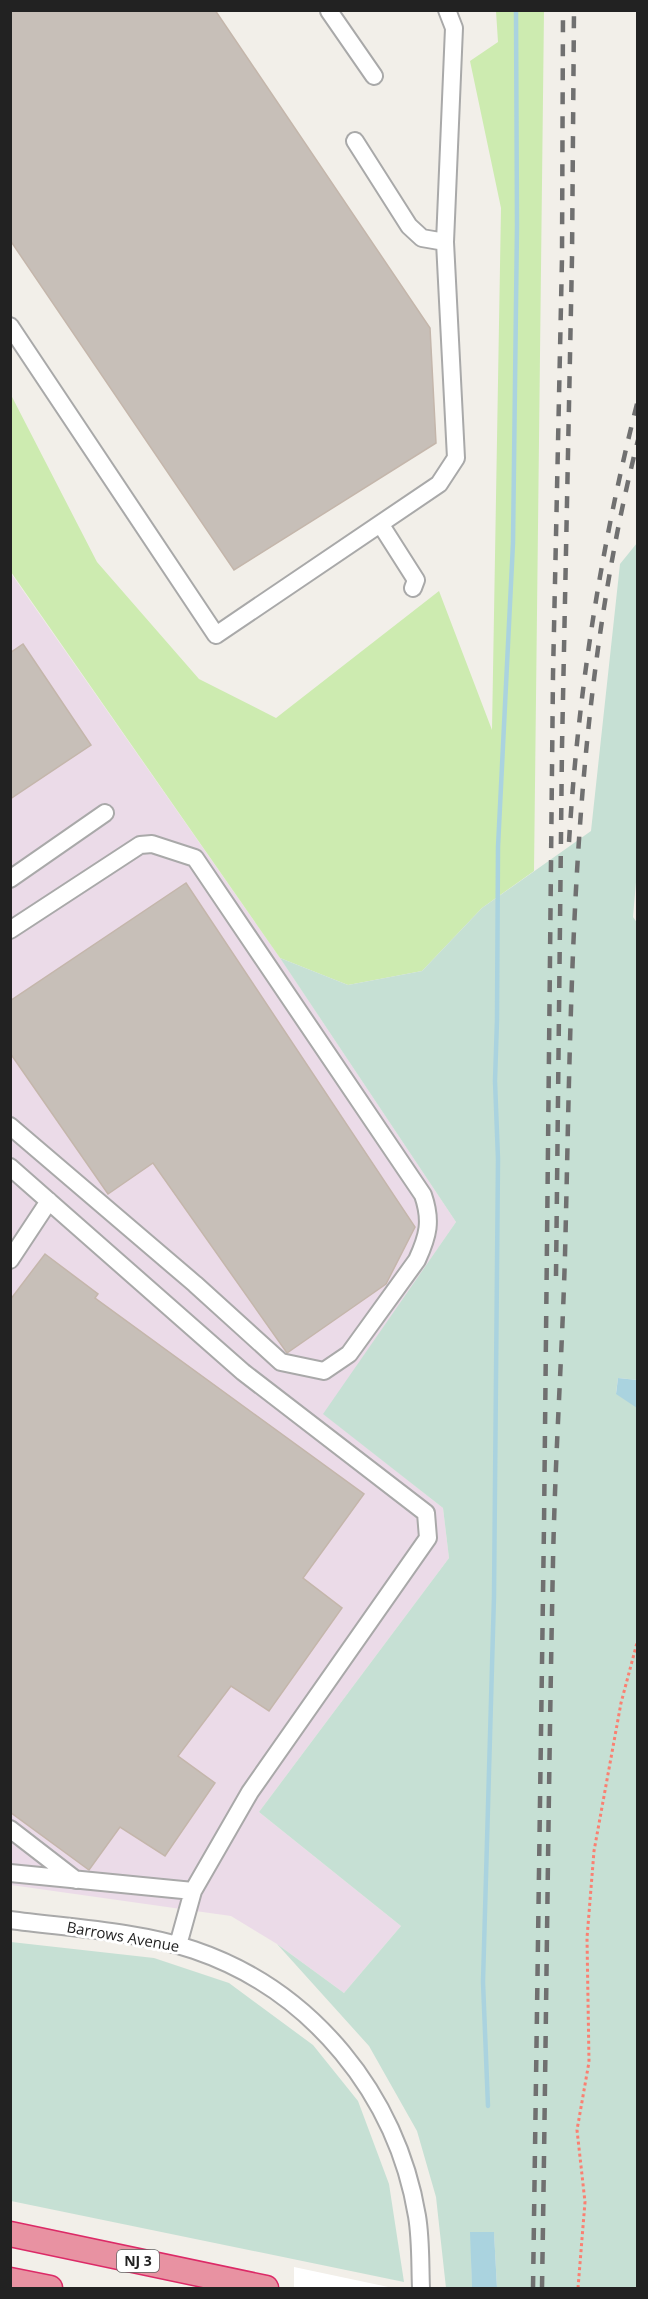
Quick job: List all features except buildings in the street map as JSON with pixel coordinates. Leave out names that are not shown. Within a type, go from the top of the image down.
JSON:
[{"type":"highway","name":"NJ 3","points":[[10,2234],[266,2289]]},
{"type":"highway","points":[[10,2280],[50,2289]]},
{"type":"street","points":[[10,326],[216,635],[439,484],[456,458],[445,242],[454,28],[447,10]]},
{"type":"street","points":[[329,11],[374,76]]},
{"type":"street","points":[[356,141],[409,226],[422,238],[445,242]]},
{"type":"street","points":[[381,525],[416,580],[413,588]]},
{"type":"street","points":[[10,879],[105,813]]},
{"type":"street","points":[[10,930],[140,845],[152,844],[195,858],[423,1195],[429,1213],[425,1244],[417,1260],[349,1354],[324,1371],[281,1362],[195,1284],[10,1126]]},
{"type":"street","points":[[10,1167],[243,1372],[426,1514],[428,1538],[250,1792],[193,1891],[178,1946]]},
{"type":"street","points":[[10,1260],[49,1201]]},
{"type":"street","points":[[10,1829],[77,1880]]},
{"type":"street","points":[[10,1873],[193,1891]]},
{"type":"street","name":"Barrows Avenue","points":[[10,1920],[141,1937],[178,1946],[230,1965],[279,1994],[320,2028],[356,2070],[387,2121],[409,2178],[419,2238],[421,2289]]},
{"type":"path","points":[[578,2289],[585,2202],[577,2130],[589,2062],[587,1938],[594,1851],[621,1703],[638,1639]]},
{"type":"shaded area","points":[[10,572],[280,958],[456,1222],[324,1414],[443,1508],[449,1558],[259,1812],[401,1926],[344,1993],[277,1944],[231,1916],[11,1885]]},
{"type":"green space","points":[[496,11],[544,11],[534,871],[482,908],[422,971],[348,985],[280,958],[11,572],[10,393],[97,562],[199,679],[276,718],[439,591],[492,730],[501,208],[470,61],[498,42]]},
{"type":"green space","points":[[637,543],[638,859],[633,917],[638,924],[638,1380],[618,1378],[616,1393],[638,1408],[637,2288],[497,2288],[494,2233],[471,2232],[472,2288],[446,2288],[436,2197],[417,2131],[369,2046],[277,1944],[344,1993],[401,1926],[259,1812],[449,1558],[443,1508],[323,1414],[456,1222],[280,958],[348,985],[422,971],[482,908],[591,831],[620,564]]},
{"type":"green space","points":[[11,1942],[154,1958],[229,1983],[313,2045],[358,2101],[389,2184],[404,2282],[11,2201]]},
{"type":"water","points":[[618,1378],[637,1380],[637,1408],[616,1394]]},
{"type":"water","points":[[470,2232],[494,2232],[497,2288],[472,2288]]},
{"type":"pier","points":[[294,2267],[393,2288],[294,2288]]},
{"type":"waterway","points":[[488,2106],[483,1982],[494,1596],[498,847],[513,543],[517,226],[516,10]]},
{"type":"railway","points":[[533,2288],[553,675],[562,258],[563,10]]},
{"type":"railway","points":[[556,1276],[574,10]]},
{"type":"railway","points":[[569,842],[578,730],[593,619],[613,509],[638,400]]},
{"type":"railway","points":[[542,2288],[553,1562],[565,1255],[573,947],[587,744],[599,642],[616,541],[638,440]]}]
